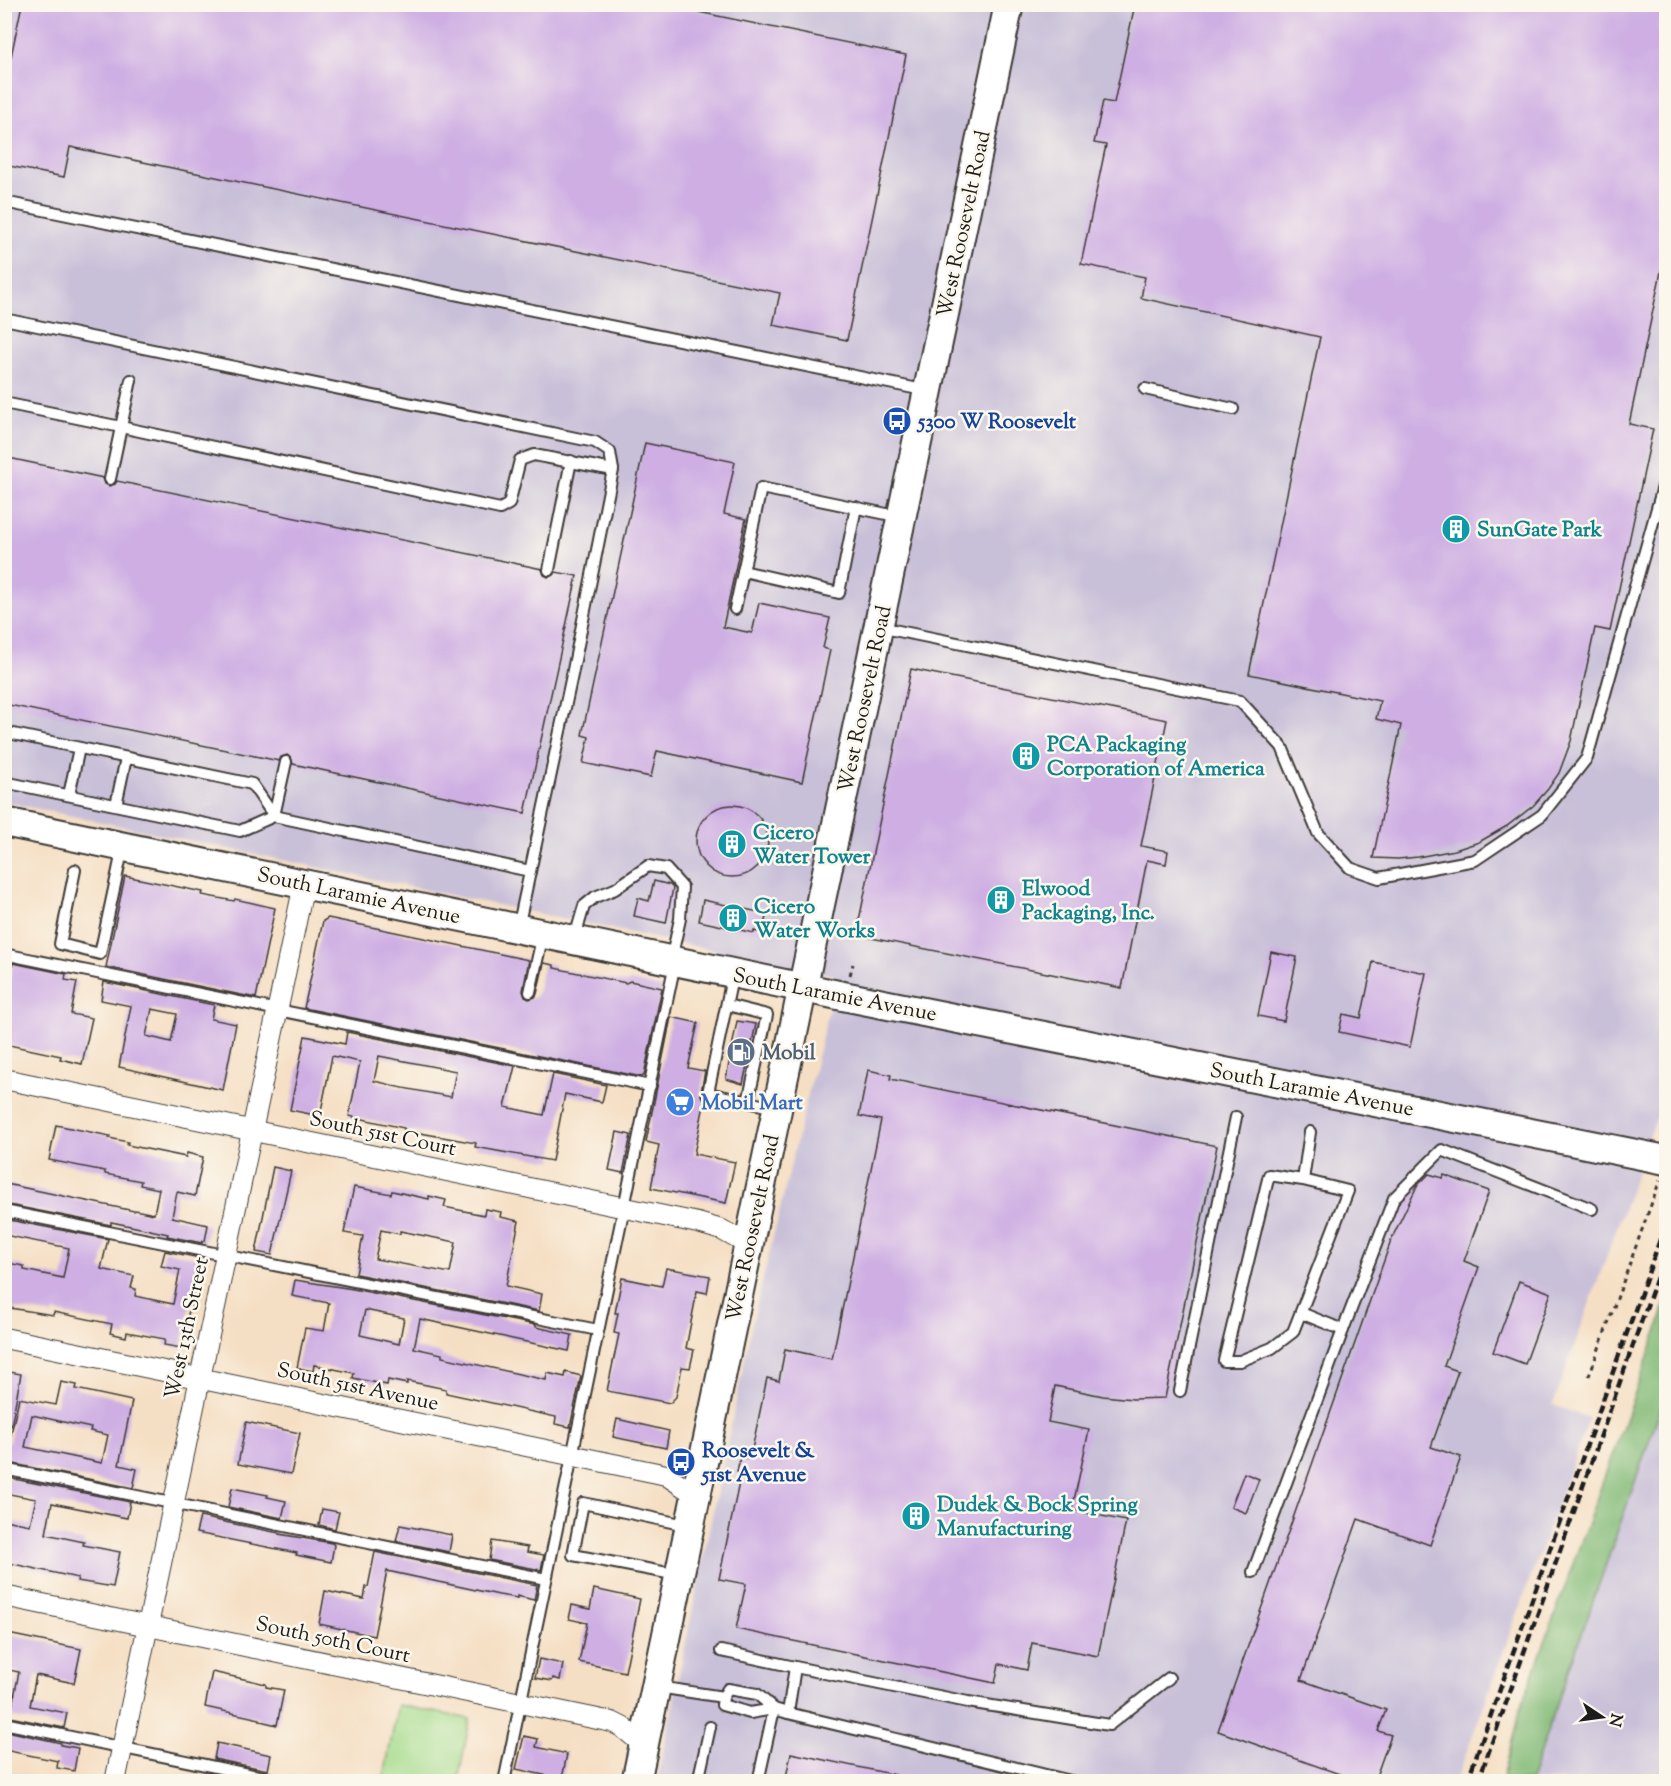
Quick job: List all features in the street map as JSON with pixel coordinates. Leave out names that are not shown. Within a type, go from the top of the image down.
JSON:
[{"type":"main road","name":"West Roosevelt Road","points":[[636,1782],[1009,4]]},
{"type":"main road","name":"South Laramie Avenue","points":[[4,822],[803,988],[1389,1104],[1665,1166]]},
{"type":"street","name":"West 13th Street","points":[[115,1782],[304,884]]},
{"type":"street","name":"South 51st Court","points":[[4,1079],[706,1225],[722,1230],[749,1245]]},
{"type":"street","name":"South 51st Avenue","points":[[4,1338],[666,1475],[696,1495]]},
{"type":"street","name":"South 50th Court","points":[[4,1596],[612,1722],[644,1745]]},
{"type":"lane","points":[[4,202],[928,391]]},
{"type":"lane","points":[[4,319],[595,442],[610,452],[613,470],[530,871],[530,992]]},
{"type":"lane","points":[[110,479],[131,380]]},
{"type":"lane","points":[[1145,389],[1233,409]]},
{"type":"lane","points":[[4,403],[500,509],[509,504],[520,460],[534,454],[613,470]]},
{"type":"lane","points":[[549,570],[571,461]]},
{"type":"lane","points":[[879,627],[1240,701],[1282,747],[1318,834],[1350,868],[1378,878],[1475,860],[1542,815],[1587,758],[1666,476]]},
{"type":"lane","points":[[735,609],[761,488],[902,517]]},
{"type":"lane","points":[[743,571],[839,593],[856,507]]},
{"type":"lane","points":[[4,732],[252,784],[274,816]]},
{"type":"lane","points":[[69,795],[79,748]]},
{"type":"lane","points":[[116,805],[126,758]]},
{"type":"lane","points":[[274,816],[286,762]]},
{"type":"lane","points":[[4,782],[240,831],[274,816],[530,871]]},
{"type":"lane","points":[[75,870],[60,944],[100,954],[124,846]]},
{"type":"lane","points":[[504,1782],[650,1086],[680,919],[682,887],[666,869],[648,866],[615,889],[595,897],[584,906],[574,940]]},
{"type":"lane","points":[[4,954],[650,1086]]},
{"type":"lane","points":[[733,973],[708,1093],[778,1108]]},
{"type":"lane","points":[[727,1005],[767,1015],[748,1102]]},
{"type":"lane","points":[[1180,1391],[1236,1117]]},
{"type":"lane","points":[[1302,1180],[1310,1132]]},
{"type":"lane","points":[[1253,1572],[1342,1330],[1394,1198],[1442,1150],[1592,1209]]},
{"type":"lane","points":[[1269,1174],[1302,1180],[1348,1191],[1293,1332],[1272,1348],[1240,1361],[1224,1361],[1269,1174]]},
{"type":"lane","points":[[4,1210],[598,1330]]},
{"type":"lane","points":[[1301,1313],[1342,1330]]},
{"type":"lane","points":[[4,1469],[546,1579]]},
{"type":"lane","points":[[679,1576],[573,1555],[583,1503],[690,1526]]},
{"type":"lane","points":[[721,1651],[968,1702],[1109,1725],[1169,1678]]},
{"type":"lane","points":[[788,1713],[795,1667]]},
{"type":"lane","points":[[656,1686],[723,1697]]},
{"type":"lane","points":[[774,1709],[758,1694],[728,1689],[723,1697],[722,1705],[750,1713],[774,1709],[1075,1782]]},
{"type":"lane","points":[[758,1782],[774,1709]]},
{"type":"lane","points":[[4,1723],[287,1782]]},
{"type":"lane","points":[[698,1782],[710,1727]]},
{"type":"path","points":[[850,975],[853,964]]},
{"type":"path","points":[[1589,1376],[1665,1166]]},
{"type":"shaded area","points":[[5,5],[1666,5],[1666,1091],[1553,1405],[1589,1418],[1456,1781],[657,1781],[752,1324],[837,976],[5,802]]},
{"type":"shaded area","points":[[1666,1393],[1666,1781],[1530,1781]]},
{"type":"green space","points":[[1666,1300],[1666,1393],[1530,1781],[1501,1781],[1521,1708],[1659,1326]]},
{"type":"green space","points":[[398,1705],[470,1719],[458,1781],[383,1781]]},
{"type":"building","points":[[22,4],[660,4],[906,55],[847,340],[773,325],[780,293],[70,147],[64,177],[4,165],[4,90]]},
{"type":"building","name":"SunGate Park","points":[[1135,4],[1666,4],[1666,268],[1662,267],[1629,424],[1653,429],[1610,631],[1595,628],[1571,741],[1559,773],[1533,806],[1507,826],[1479,842],[1455,850],[1418,857],[1373,858],[1401,725],[1376,719],[1380,701],[1249,674],[1320,337],[1141,298],[1145,277],[1081,264],[1106,145],[1094,143],[1103,101],[1114,103]]},
{"type":"building","points":[[645,443],[735,462],[724,514],[746,519],[723,627],[752,633],[759,603],[830,618],[823,648],[830,650],[802,782],[657,751],[651,777],[583,763],[589,737],[582,735]]},
{"type":"building","points":[[4,457],[103,478],[105,484],[109,486],[117,481],[542,569],[544,575],[548,577],[556,572],[577,576],[525,813],[293,764],[291,757],[287,755],[281,757],[279,761],[4,704]]},
{"type":"building","points":[[911,669],[1167,720],[1141,846],[1168,851],[1166,864],[1147,860],[1122,988],[856,935]]},
{"type":"building","name":"Cicero Water Tower","points":[[732,805],[752,811],[762,821],[768,841],[762,861],[752,871],[732,877],[712,871],[702,861],[696,841],[702,821],[712,811]]},
{"type":"building","points":[[125,876],[203,892],[202,895],[234,901],[235,899],[275,908],[256,998],[106,967]]},
{"type":"building","points":[[654,881],[673,888],[666,923],[634,916],[638,898],[649,901]]},
{"type":"building","name":"Cicero Water Works","points":[[703,900],[759,912],[766,916],[763,933],[699,921]]},
{"type":"building","points":[[328,918],[529,960],[523,991],[525,997],[529,999],[537,994],[544,963],[554,965],[554,968],[662,988],[644,1075],[642,1077],[304,1008],[323,921]]},
{"type":"building","points":[[1271,952],[1297,957],[1284,1021],[1258,1016]]},
{"type":"building","points":[[1373,962],[1426,973],[1410,1047],[1339,1032],[1343,1014],[1361,1018]]},
{"type":"building","points":[[13,963],[66,974],[65,980],[77,982],[71,1014],[92,1018],[82,1064],[60,1059],[61,1056],[4,1044],[4,1007]]},
{"type":"building","points":[[104,982],[214,1005],[211,1019],[236,1024],[223,1090],[119,1067],[131,1006],[101,1000]],"holes":[[[152,1009],[177,1014],[171,1042],[146,1036]]]},
{"type":"building","points":[[671,1017],[698,1023],[688,1068],[705,1071],[701,1096],[705,1100],[694,1154],[735,1162],[726,1203],[651,1188],[659,1145],[646,1142]]},
{"type":"building","name":"Mobil","points":[[737,1021],[756,1024],[743,1084],[726,1079]]},
{"type":"building","points":[[347,1032],[515,1066],[505,1107],[544,1115],[553,1074],[606,1085],[602,1102],[565,1094],[552,1161],[475,1147],[476,1143],[404,1130],[404,1128],[349,1116],[360,1062],[332,1056],[320,1116],[290,1110],[305,1036],[345,1044]],"holes":[[[379,1056],[456,1071],[451,1097],[374,1081]]]},
{"type":"building","points":[[868,1070],[891,1075],[890,1079],[1217,1146],[1165,1398],[1133,1399],[1103,1396],[1055,1386],[1048,1422],[1089,1430],[1072,1510],[1126,1521],[1098,1656],[1032,1643],[1027,1670],[999,1664],[995,1683],[736,1629],[746,1584],[719,1579],[741,1473],[737,1472],[740,1457],[750,1459],[767,1378],[779,1381],[785,1349],[832,1359],[881,1120],[859,1116]]},
{"type":"building","points":[[56,1125],[110,1136],[109,1138],[128,1142],[127,1145],[186,1157],[187,1153],[203,1157],[195,1196],[177,1192],[172,1217],[208,1225],[205,1241],[202,1243],[111,1222],[111,1225],[4,1204],[6,1184],[154,1214],[159,1189],[140,1185],[141,1181],[105,1174],[105,1171],[49,1160]]},
{"type":"building","points":[[617,1132],[631,1135],[623,1173],[609,1170]]},
{"type":"building","points":[[273,1167],[291,1171],[272,1255],[256,1252]]},
{"type":"building","points":[[1429,1174],[1443,1178],[1444,1175],[1489,1191],[1464,1261],[1479,1267],[1444,1366],[1458,1371],[1431,1447],[1461,1457],[1430,1545],[1358,1519],[1301,1680],[1386,1710],[1378,1731],[1391,1735],[1374,1782],[1362,1782],[1218,1731],[1392,1238],[1417,1186]]},
{"type":"building","points":[[354,1187],[391,1194],[392,1191],[429,1199],[429,1196],[446,1200],[444,1207],[484,1215],[485,1209],[501,1212],[500,1217],[519,1221],[506,1286],[542,1294],[539,1311],[356,1274],[363,1236],[344,1233]],"holes":[[[381,1230],[400,1234],[400,1231],[456,1242],[450,1273],[375,1259]]]},
{"type":"building","points":[[4,1219],[108,1239],[101,1269],[134,1276],[131,1288],[136,1289],[135,1296],[173,1304],[180,1270],[161,1266],[165,1251],[200,1258],[181,1348],[164,1345],[165,1339],[127,1332],[126,1337],[110,1333],[112,1324],[54,1312],[53,1315],[4,1307],[4,1267],[7,1267],[8,1263],[24,1266],[24,1270],[63,1278],[69,1248],[4,1235]]},
{"type":"building","points":[[666,1268],[710,1276],[707,1293],[697,1291],[686,1348],[694,1350],[690,1368],[682,1367],[676,1397],[670,1403],[607,1391],[619,1334],[614,1333],[618,1313],[615,1313],[622,1278],[662,1286]]},
{"type":"building","points":[[295,1280],[536,1325],[536,1327],[572,1335],[569,1351],[420,1319],[414,1348],[442,1354],[442,1357],[546,1380],[547,1373],[565,1377],[566,1372],[581,1376],[570,1427],[555,1424],[556,1417],[446,1393],[446,1389],[407,1381],[407,1384],[388,1380],[387,1385],[353,1378],[354,1373],[314,1365],[313,1371],[297,1368],[305,1328],[324,1331],[329,1303],[292,1296]],"holes":[[[365,1310],[404,1318],[399,1344],[360,1335]]]},
{"type":"building","points":[[1519,1281],[1551,1293],[1525,1364],[1493,1352]]},
{"type":"building","points":[[4,1371],[21,1374],[11,1426],[4,1425]]},
{"type":"building","points":[[61,1382],[77,1385],[76,1389],[132,1401],[119,1465],[137,1469],[133,1488],[4,1462],[4,1442],[9,1443],[19,1398],[56,1405]],"holes":[[[32,1415],[91,1428],[90,1431],[108,1435],[102,1463],[25,1447]]]},
{"type":"building","points":[[617,1419],[669,1431],[666,1448],[613,1437]]},
{"type":"building","points":[[246,1422],[300,1433],[291,1474],[238,1464]]},
{"type":"building","points":[[1244,1473],[1259,1479],[1246,1513],[1231,1507]]},
{"type":"building","points":[[4,1477],[130,1502],[127,1518],[52,1503],[46,1534],[84,1542],[83,1545],[120,1552],[113,1587],[77,1581],[78,1578],[4,1562],[4,1520],[30,1525],[36,1499],[4,1493]]},
{"type":"building","points":[[232,1488],[286,1501],[282,1518],[228,1507]]},
{"type":"building","points":[[322,1509],[339,1512],[335,1529],[319,1525]]},
{"type":"building","points":[[200,1517],[332,1543],[334,1545],[331,1562],[196,1533]]},
{"type":"building","points":[[400,1525],[452,1535],[449,1552],[396,1541]]},
{"type":"building","points":[[492,1541],[528,1547],[527,1552],[544,1555],[541,1570],[489,1560]]},
{"type":"building","points":[[375,1552],[537,1585],[534,1600],[499,1595],[387,1571],[374,1636],[319,1624],[325,1591],[364,1599]]},
{"type":"building","points":[[594,1589],[640,1599],[625,1672],[579,1662],[587,1623],[569,1619],[572,1605],[590,1609]]},
{"type":"building","points":[[8,1634],[81,1649],[74,1683],[36,1675],[30,1706],[67,1713],[64,1728],[10,1717],[19,1672],[4,1669],[4,1648]]},
{"type":"building","points":[[539,1659],[563,1664],[560,1680],[535,1678]]},
{"type":"building","points":[[212,1672],[284,1690],[277,1725],[205,1707]]},
{"type":"building","points":[[7,1731],[78,1748],[74,1771],[57,1768],[58,1761],[4,1750]]},
{"type":"building","points":[[524,1736],[538,1739],[536,1747],[567,1754],[562,1779],[516,1769]]},
{"type":"building","points":[[217,1743],[271,1755],[268,1770],[214,1759]]},
{"type":"building","points":[[791,1753],[896,1775],[896,1782],[785,1782]]},
{"type":"building","points":[[210,1774],[248,1782],[209,1782]]},
{"type":"railway","points":[[1467,1782],[1666,1223]]},
{"type":"railway","points":[[1478,1782],[1666,1252]]},
{"type":"place","name":"5300 W Roosevelt","points":[[897,421]]},
{"type":"place","name":"SunGate Park","points":[[1456,529]]},
{"type":"place","name":"PCA Packaging Corporation of America","points":[[1026,756]]},
{"type":"place","name":"Cicero Water Tower","points":[[732,844]]},
{"type":"place","name":"Elwood Packaging, Inc.","points":[[1001,900]]},
{"type":"place","name":"Cicero Water Works","points":[[733,918]]},
{"type":"place","name":"Mobil","points":[[741,1052]]},
{"type":"place","name":"Mobil Mart","points":[[680,1102]]},
{"type":"place","name":"Roosevelt & 51st Avenue","points":[[681,1462]]},
{"type":"place","name":"Dudek & Bock Spring Manufacturing","points":[[916,1516]]}]
